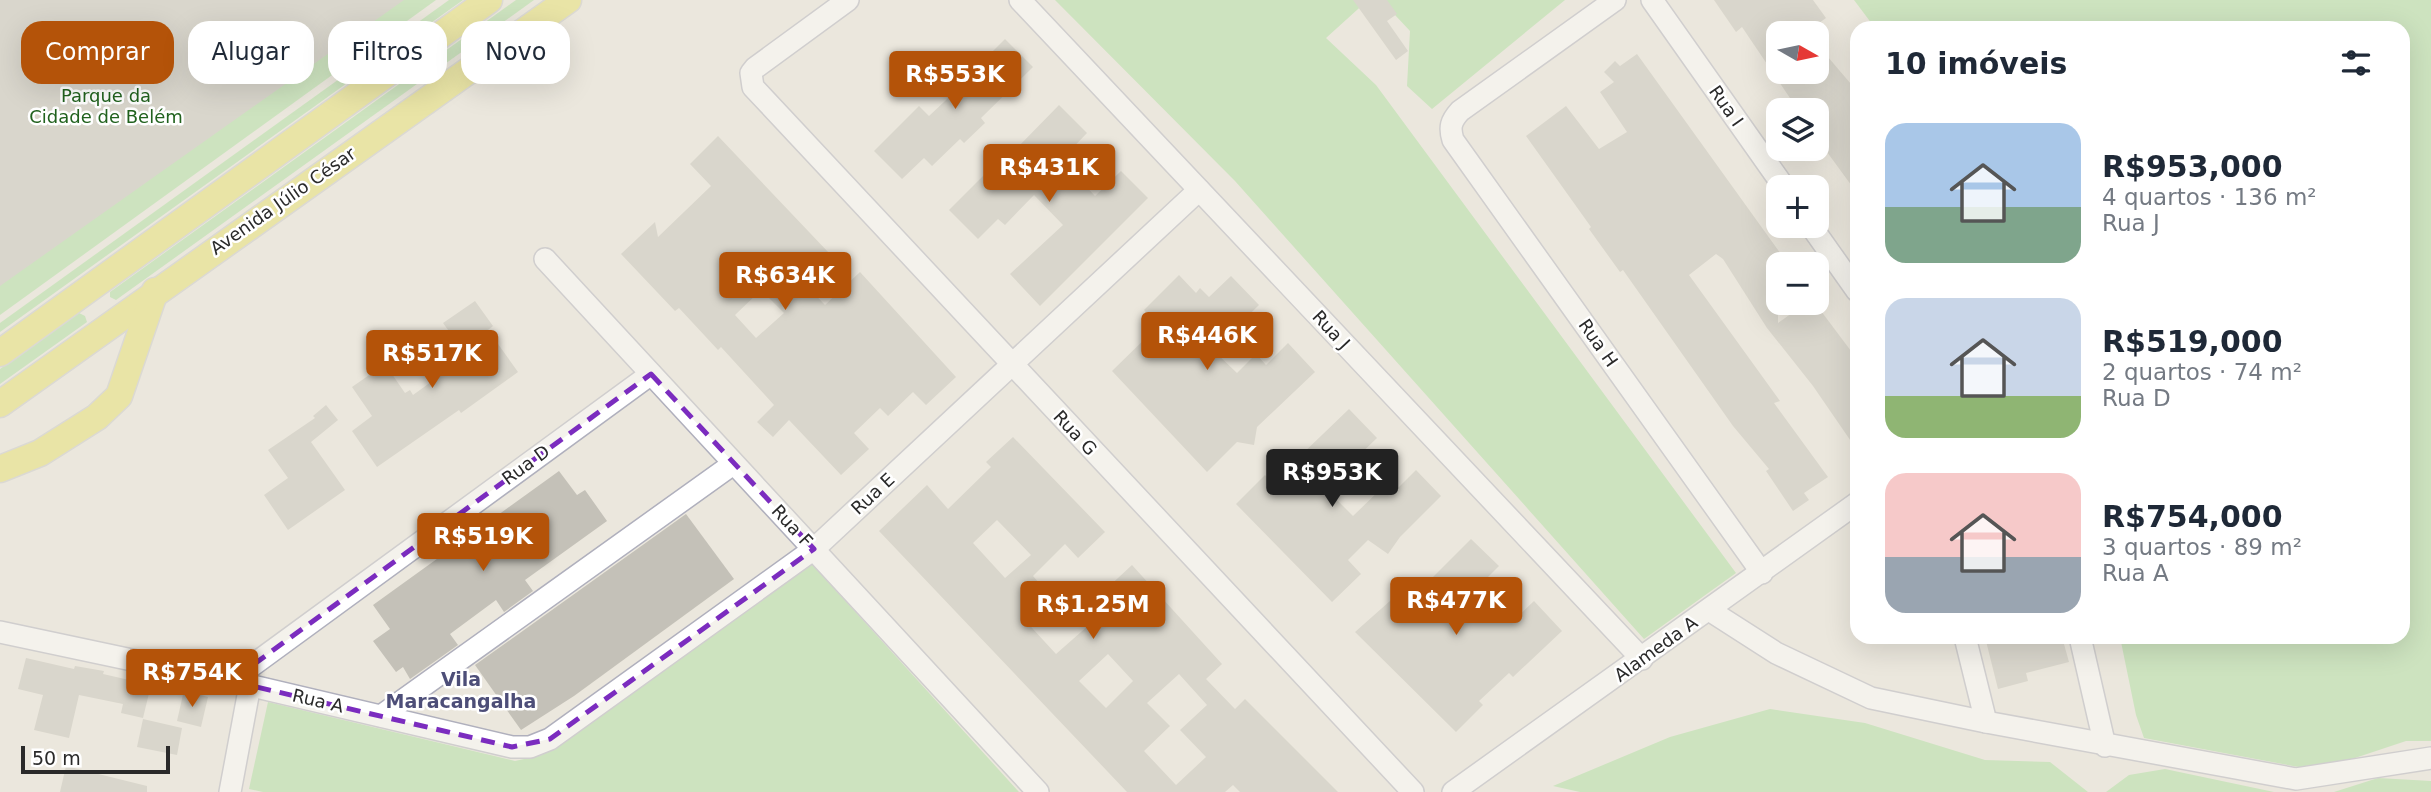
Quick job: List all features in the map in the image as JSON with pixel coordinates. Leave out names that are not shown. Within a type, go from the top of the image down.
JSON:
[{"type":"main road","points":[[0,353],[489,0]]},
{"type":"main road","name":"Avenida Júlio César","points":[[0,404],[155,291],[568,0]]},
{"type":"main road","points":[[0,469],[40,453],[97,417],[119,396],[155,291]]},
{"type":"main road","points":[[68,303],[87,309],[103,329],[126,373]]},
{"type":"street","name":"Rua G","points":[[848,0],[755,68],[750,81],[758,94],[1413,792]]},
{"type":"street","name":"Rua J","points":[[1020,0],[1642,659]]},
{"type":"street","name":"Rua H","points":[[1615,0],[1460,111],[1452,120],[1453,140],[1762,573]]},
{"type":"street","name":"Rua I","points":[[1652,0],[1776,175]]},
{"type":"street","name":"Rua E","points":[[512,747],[530,747],[550,739],[814,549],[1199,190]]},
{"type":"street","points":[[1819,238],[1850,281]]},
{"type":"street","name":"Rua F","points":[[545,259],[1038,792]]},
{"type":"street","name":"Rua D","points":[[240,683],[650,373]]},
{"type":"street","points":[[381,716],[733,464]]},
{"type":"street","name":"Alameda A","points":[[1453,792],[1850,508]]},
{"type":"street","points":[[1709,610],[1776,653],[1871,698],[1986,722],[2296,779],[2431,758]]},
{"type":"street","name":"Rua A","points":[[0,632],[240,683],[512,747]]},
{"type":"street","points":[[1967,644],[1986,722]]},
{"type":"street","points":[[2082,644],[2105,746]]},
{"type":"street","points":[[230,792],[240,683]]},
{"type":"highlighted area","points":[[651,374],[814,549],[550,739],[512,747],[231,681]]},
{"type":"green space","name":"Parque da Cidade de Belém","points":[[0,0],[436,0],[407,21],[328,21],[328,78],[0,315]]},
{"type":"green space","points":[[449,0],[463,0],[434,21],[420,21]]},
{"type":"green space","points":[[516,0],[534,0],[505,21],[487,21]]},
{"type":"green space","points":[[1055,0],[1368,0],[1326,38],[1376,85],[1736,573],[1644,639],[1235,181]]},
{"type":"green space","points":[[1381,0],[1565,0],[1432,109],[1407,86],[1410,31]]},
{"type":"green space","points":[[1854,0],[2431,0],[2431,741],[2406,741],[2346,761],[2304,768],[2144,738],[2136,715],[2121,644],[2410,644],[2410,21],[1870,21]]},
{"type":"green space","points":[[461,40],[461,52],[447,62],[447,50]]},
{"type":"green space","points":[[332,84],[346,84],[0,332],[0,323]]},
{"type":"green space","points":[[399,84],[417,84],[116,300],[110,297],[110,292]]},
{"type":"green space","points":[[79,313],[85,316],[87,322],[0,384],[0,369]]},
{"type":"green space","points":[[811,563],[1019,792],[263,792],[249,789],[268,702],[515,761],[542,755]]},
{"type":"green space","points":[[1770,709],[1865,723],[1985,760],[2050,762],[2088,792],[1580,792],[1553,786],[1670,737]]},
{"type":"green space","points":[[2165,769],[2274,792],[2106,792],[2129,775]]},
{"type":"green space","points":[[2378,778],[2431,781],[2431,792],[2334,792]]},
{"type":"building","points":[[0,0],[404,0],[374,21],[328,21],[328,54],[314,64],[314,21],[188,21],[188,84],[285,84],[0,286]]},
{"type":"building","points":[[1353,0],[1387,0],[1397,14],[1387,21],[1408,51],[1396,60]]},
{"type":"building","points":[[1714,0],[1813,0],[1826,18],[1822,21],[1766,21],[1766,63],[1742,27],[1736,32]]},
{"type":"building","points":[[1005,39],[1033,67],[981,118],[985,123],[964,143],[960,139],[932,166],[924,158],[902,179],[874,151],[919,106],[929,116],[961,86],[966,78],[953,66],[967,52],[980,64]]},
{"type":"building","points":[[1637,54],[1766,233],[1766,238],[1769,238],[1779,252],[1766,252],[1766,315],[1778,315],[1778,323],[1789,315],[1824,315],[1850,350],[1850,440],[1813,386],[1767,328],[1723,259],[1716,254],[1689,275],[1780,401],[1774,403],[1828,477],[1804,493],[1809,500],[1793,511],[1766,471],[1769,469],[1733,426],[1623,270],[1620,272],[1526,136],[1566,106],[1599,149],[1627,132],[1600,92],[1614,82],[1604,72],[1615,61],[1620,66]]},
{"type":"building","points":[[1829,58],[1850,83],[1850,183],[1829,155],[1829,98],[1790,98],[1780,84],[1829,84]]},
{"type":"building","points":[[1059,105],[1087,133],[1061,160],[1095,196],[1121,171],[1148,198],[1040,306],[1010,274],[1063,225],[1034,195],[1005,225],[998,219],[978,239],[949,210],[1009,150],[1012,153]]},
{"type":"building","points":[[718,136],[829,253],[801,280],[825,305],[860,272],[956,377],[926,405],[913,392],[888,416],[880,408],[854,433],[869,449],[841,475],[789,420],[773,437],[757,422],[774,405],[721,347],[718,350],[679,308],[675,311],[621,254],[655,222],[658,237],[711,186],[690,164]],"holes":[[[761,290],[784,313],[756,338],[735,315]]]},
{"type":"building","points":[[1179,275],[1196,293],[1200,288],[1209,297],[1231,276],[1259,305],[1213,350],[1237,373],[1256,354],[1266,365],[1288,343],[1315,372],[1257,427],[1254,445],[1237,442],[1207,472],[1112,371],[1159,325],[1144,310]]},
{"type":"building","points":[[475,301],[493,326],[488,330],[518,372],[461,413],[459,410],[377,467],[352,431],[372,416],[352,387],[385,364],[405,393],[410,390],[413,395],[467,356],[443,323]]},
{"type":"building","points":[[326,405],[338,420],[311,442],[345,490],[288,530],[264,495],[288,478],[268,450],[315,418],[313,416]]},
{"type":"building","points":[[1349,409],[1377,438],[1325,488],[1353,516],[1385,485],[1393,493],[1416,470],[1441,496],[1400,537],[1388,554],[1368,540],[1348,560],[1361,574],[1332,602],[1236,504],[1265,475],[1270,480],[1295,457],[1297,459]]},
{"type":"building","points":[[1013,437],[1105,532],[1078,558],[1065,544],[1033,576],[1047,592],[1021,616],[1056,654],[1114,603],[1104,591],[1132,565],[1222,664],[1206,679],[1235,709],[1245,699],[1338,792],[1240,792],[1233,785],[1225,792],[1127,792],[879,531],[927,485],[948,509],[991,467],[986,462]],"holes":[[[997,520],[1031,555],[1005,578],[973,543]],[[1108,654],[1133,681],[1106,708],[1079,681]],[[1179,674],[1207,705],[1180,730],[1206,757],[1176,785],[1144,751],[1170,726],[1147,703]]]},
{"type":"building","points":[[559,471],[577,495],[585,490],[607,521],[525,580],[533,591],[504,612],[496,600],[450,634],[458,645],[410,679],[403,667],[396,672],[373,641],[390,629],[373,605]]},
{"type":"building","points":[[686,514],[734,579],[574,696],[521,730],[475,665]]},
{"type":"building","points":[[1471,539],[1499,566],[1478,587],[1511,623],[1534,601],[1562,631],[1513,677],[1509,673],[1479,701],[1483,705],[1456,732],[1355,632],[1408,585],[1416,594]]},
{"type":"building","points":[[1987,644],[2064,644],[2069,662],[2026,673],[2028,681],[1998,689]]},
{"type":"building","points":[[26,658],[74,669],[75,666],[104,671],[103,674],[151,685],[143,718],[121,713],[123,704],[79,695],[69,738],[34,730],[43,695],[18,689]]},
{"type":"building","points":[[184,690],[208,697],[201,727],[177,721]]},
{"type":"building","points":[[143,719],[182,728],[177,755],[137,747]]},
{"type":"building","points":[[66,766],[147,786],[147,792],[60,792]]},
{"type":"district","name":"Vila Maracangalha","points":[[461,690]]}]
